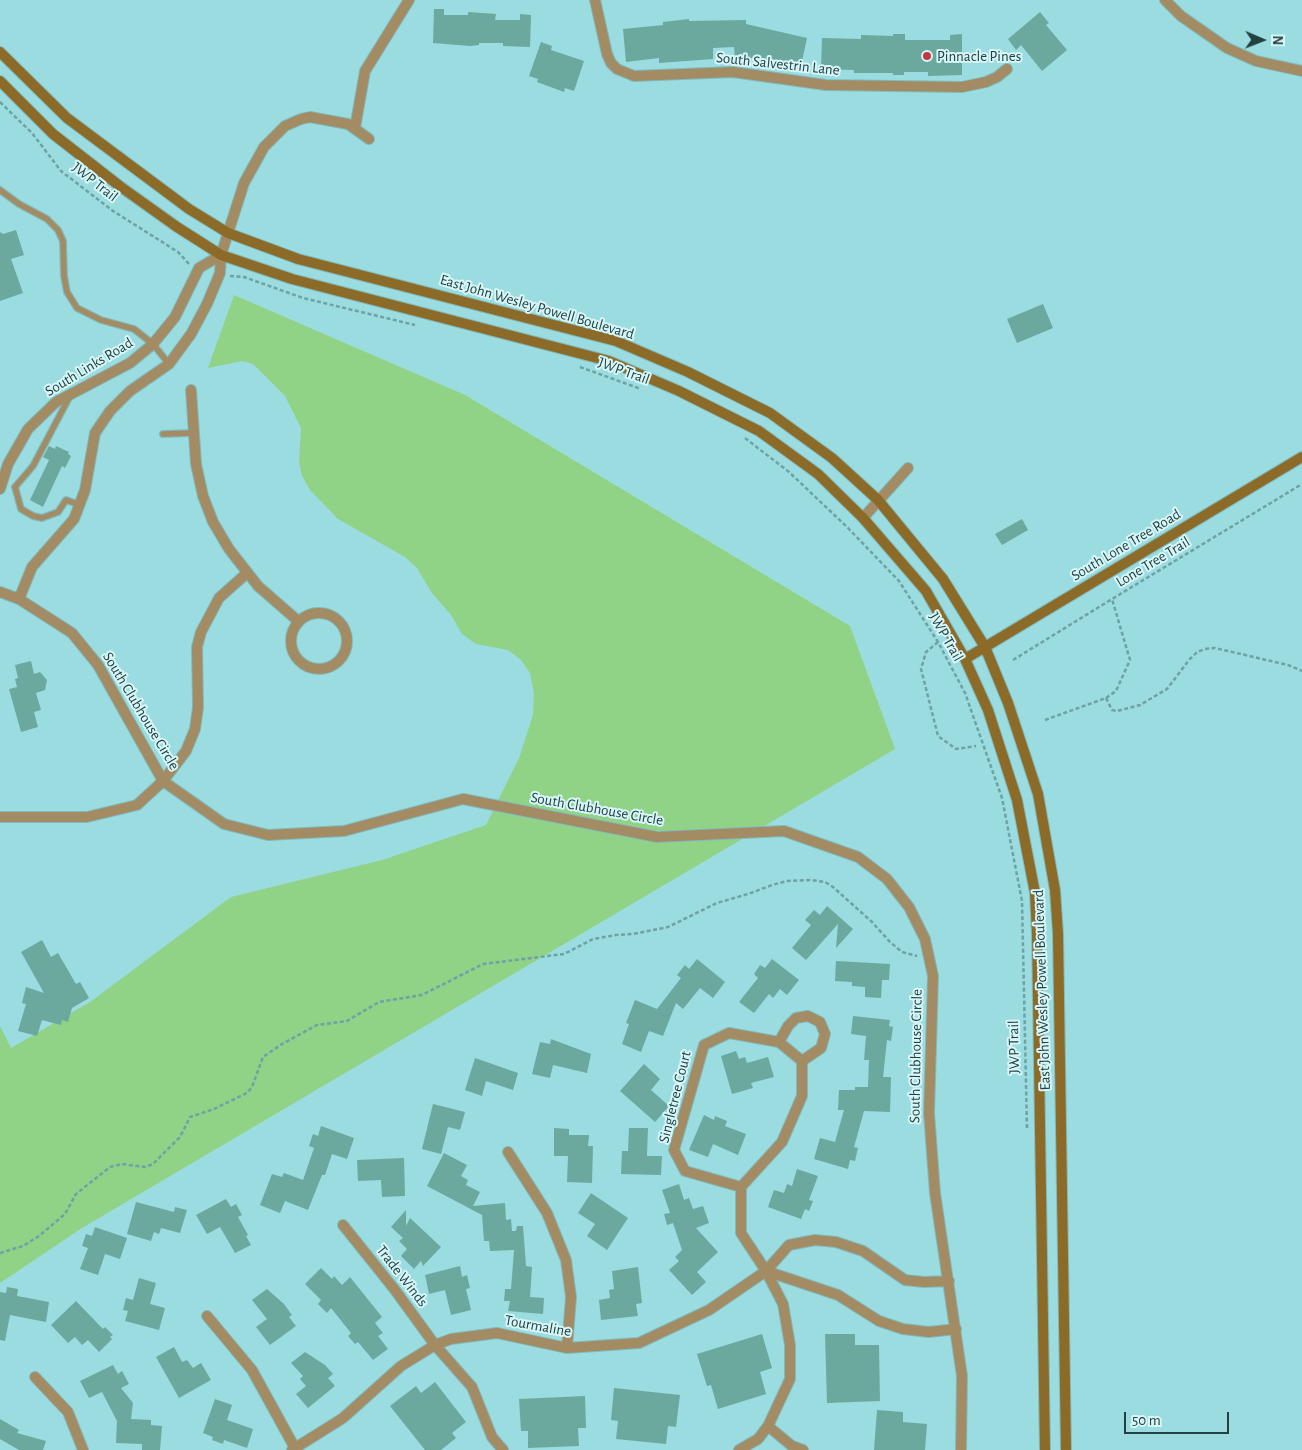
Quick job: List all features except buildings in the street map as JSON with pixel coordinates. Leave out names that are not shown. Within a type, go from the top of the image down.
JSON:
[{"type":"main road","name":"East John Wesley Powell Boulevard","points":[[0,52],[74,124],[189,210],[228,233],[298,259],[625,345],[688,372],[770,413],[832,458],[878,500],[943,579],[985,647],[1008,702],[1038,794],[1056,890],[1066,1450]]},
{"type":"main road","name":"East John Wesley Powell Boulevard","points":[[0,81],[53,134],[121,187],[177,227],[221,255],[292,279],[618,365],[680,391],[759,431],[818,474],[863,518],[926,591],[965,659],[988,710],[1018,800],[1035,892],[1038,934],[1044,1450]]},
{"type":"main road","name":"South Lone Tree Road","points":[[965,659],[1302,457]]},
{"type":"street","points":[[355,128],[365,71],[409,0]]},
{"type":"street","name":"South Salvestrin Lane","points":[[595,0],[611,63],[634,76],[733,72],[826,85],[962,87],[986,82],[997,77],[1007,69]]},
{"type":"street","points":[[1165,0],[1181,16],[1227,48],[1256,61],[1302,72]]},
{"type":"street","points":[[19,599],[32,567],[74,519],[85,490],[95,433],[110,411],[130,391],[169,364],[191,334],[208,304],[220,273],[221,255],[244,183],[264,147],[278,130],[292,122],[310,118],[339,121],[355,128],[369,139]]},
{"type":"street","name":"South Links Road","points":[[1,486],[8,464],[28,428],[56,402],[130,363],[153,344],[175,317],[200,268],[221,255]]},
{"type":"street","points":[[191,390],[196,464],[208,510],[225,542],[258,586],[298,621]]},
{"type":"street","points":[[863,518],[908,468]]},
{"type":"street","points":[[0,817],[87,817],[137,805],[163,781],[186,751],[195,730],[198,707],[197,647],[200,632],[219,598],[248,573]]},
{"type":"street","name":"South Clubhouse Circle","points":[[0,592],[19,599],[72,633],[98,665],[163,781],[224,824],[268,835],[344,831],[463,799],[656,837],[784,831],[858,856],[887,879],[909,907],[925,939],[933,976],[929,1114],[935,1193],[962,1376],[961,1450]]},
{"type":"street","points":[[316,613],[339,620],[344,626],[348,642],[346,650],[337,664],[329,668],[310,668],[296,659],[291,641],[291,633],[298,621],[307,615],[316,613]]},
{"type":"street","points":[[739,1450],[758,1439],[768,1426],[790,1379],[790,1345],[782,1304],[766,1271],[741,1233],[741,1187],[782,1142],[802,1096],[802,1061],[822,1048],[825,1034],[820,1022],[808,1016],[796,1018],[788,1026],[779,1042]]},
{"type":"street","name":"Singletree Court","points":[[741,1187],[685,1171],[674,1150],[704,1044],[728,1033],[779,1042],[802,1061]]},
{"type":"street","points":[[508,1152],[547,1213],[566,1260],[571,1297],[567,1348]]},
{"type":"street","name":"Trade Winds","points":[[343,1226],[395,1290],[435,1345],[472,1387],[492,1437],[503,1450]]},
{"type":"street","name":"Tourmaline","points":[[294,1449],[343,1418],[401,1366],[435,1345],[473,1335],[497,1333],[567,1348],[639,1344],[709,1310],[766,1271],[789,1244],[815,1240],[836,1242],[863,1251],[906,1280],[924,1282],[949,1281]]},
{"type":"street","points":[[766,1271],[838,1295],[879,1321],[903,1329],[929,1332],[956,1329]]},
{"type":"street","points":[[207,1316],[252,1370],[294,1449]]},
{"type":"street","points":[[36,1377],[68,1412],[83,1450]]},
{"type":"street","points":[[768,1426],[792,1446],[803,1450]]},
{"type":"lane","points":[[0,190],[19,204],[47,219],[58,230],[63,241],[64,276],[67,292],[77,308],[101,320],[134,329],[153,344],[169,364]]},
{"type":"lane","points":[[15,487],[33,466],[72,394]]},
{"type":"lane","points":[[163,434],[193,433]]},
{"type":"lane","points":[[1,486],[15,487]]},
{"type":"lane","points":[[15,487],[22,509],[33,516],[42,518],[58,512],[66,500],[80,505]]},
{"type":"path","name":"JWP Trail","points":[[0,102],[32,133],[61,171],[113,211],[178,252],[190,265]]},
{"type":"path","points":[[232,277],[244,277],[303,298],[420,326]]},
{"type":"path","name":"JWP Trail","points":[[577,366],[643,390]]},
{"type":"path","name":"JWP Trail","points":[[738,433],[789,472],[847,527],[892,574],[938,642],[965,693],[1002,798],[1022,902],[1027,1130]]},
{"type":"path","name":"Lone Tree Trail","points":[[1106,698],[1116,691],[1130,660],[1112,599],[1302,484]]},
{"type":"path","points":[[1013,660],[1112,599]]},
{"type":"path","points":[[938,642],[926,652],[921,669],[938,736],[956,749],[976,746]]},
{"type":"path","points":[[1045,720],[1106,698],[1112,710],[1117,711],[1140,705],[1167,689],[1197,652],[1210,649],[1288,664],[1302,671]]},
{"type":"path","points":[[0,1253],[23,1246],[39,1236],[65,1214],[76,1194],[110,1168],[122,1164],[145,1167],[153,1164],[180,1137],[190,1117],[214,1109],[247,1093],[252,1087],[264,1056],[282,1044],[317,1025],[347,1021],[379,1002],[422,995],[483,964],[564,954],[592,939],[668,927],[717,903],[772,885],[787,881],[811,880],[825,882],[833,887],[872,922],[896,947],[910,955],[919,955]]},
{"type":"green space","points":[[234,295],[465,395],[850,626],[895,749],[82,1228],[0,1283],[0,1026],[11,1048],[90,1002],[231,897],[382,860],[486,825],[519,758],[533,715],[534,693],[530,673],[521,660],[508,650],[476,644],[462,634],[451,615],[432,593],[417,568],[405,557],[338,519],[310,490],[302,476],[299,461],[301,428],[285,396],[253,364],[242,361],[208,368]]},
{"type":"place","name":"Pinnacle Pines","points":[[927,56]]}]
